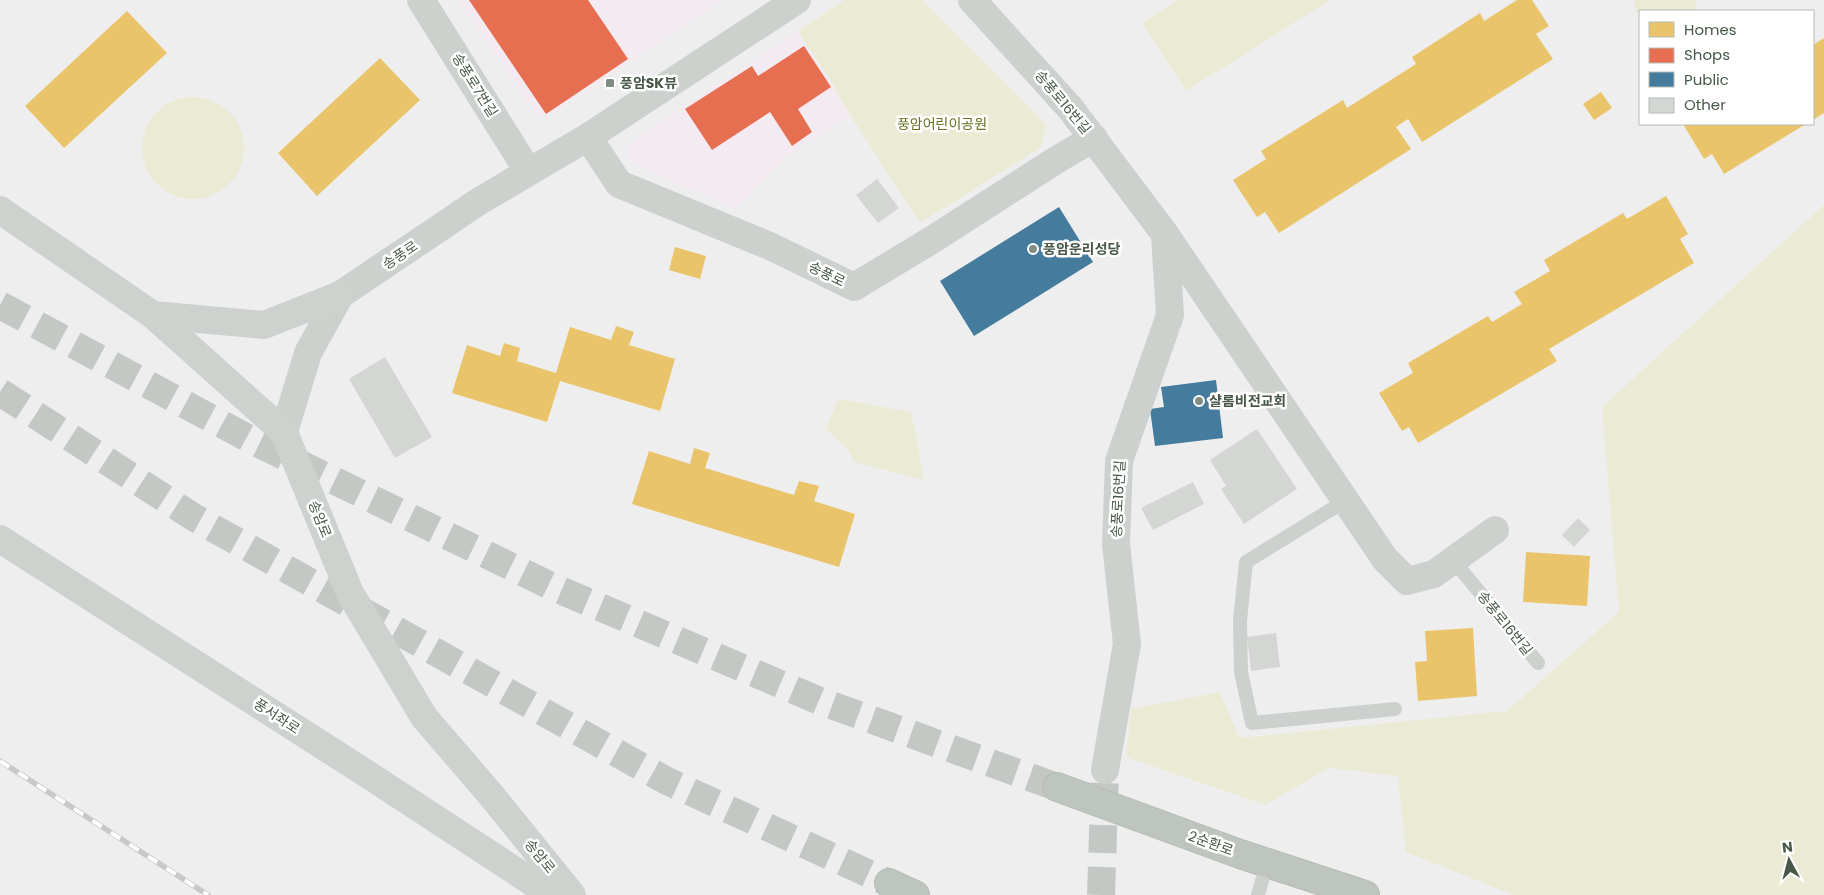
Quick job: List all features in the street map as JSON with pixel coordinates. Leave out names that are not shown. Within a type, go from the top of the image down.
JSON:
[{"type":"highway","name":"2순환로","points":[[1057,788],[1267,863],[1365,895]]},
{"type":"highway","points":[[889,883],[915,895]]},
{"type":"street","name":"송풍로7번길","points":[[421,0],[528,171]]},
{"type":"street","name":"송풍로","points":[[284,432],[308,353],[340,295],[478,202],[588,137],[797,0]]},
{"type":"street","name":"송풍로16번길","points":[[972,0],[1070,108],[1165,234],[1385,559],[1407,581],[1434,574],[1495,530]]},
{"type":"street","name":"송풍로","points":[[588,137],[619,184],[772,247],[854,287],[1094,138]]},
{"type":"street","name":"송암로","points":[[0,210],[153,315],[284,432],[350,593],[424,717],[491,795],[572,895]]},
{"type":"street","name":"송풍로16번길","points":[[1105,770],[1127,644],[1116,544],[1119,460],[1170,315],[1165,234]]},
{"type":"street","points":[[153,315],[264,326],[340,295]]},
{"type":"street","name":"풍서좌로","points":[[0,539],[355,766],[552,895]]},
{"type":"lane","points":[[1345,501],[1246,562],[1240,621],[1241,672],[1252,723],[1395,709]]},
{"type":"lane","name":"송풍로16번길","points":[[1454,560],[1538,663]]},
{"type":"lane","points":[[1258,895],[1267,863]]},
{"type":"shaded area","points":[[458,0],[724,0],[547,117],[537,117]]},
{"type":"shaded area","points":[[798,31],[851,116],[787,156],[735,209],[631,163],[625,150],[645,132]]},
{"type":"green space","name":"풍암어린이공원","points":[[844,0],[922,0],[1045,124],[1041,147],[920,223],[798,31]]},
{"type":"green space","points":[[1177,0],[1330,0],[1186,91],[1142,23]]},
{"type":"green space","points":[[1633,0],[1697,0],[1694,10],[1639,10],[1639,16]]},
{"type":"green space","points":[[193,97],[213,101],[229,112],[240,128],[244,148],[240,168],[229,184],[213,195],[193,199],[173,195],[157,184],[146,168],[142,148],[146,128],[157,112],[173,101]]},
{"type":"green space","points":[[1824,205],[1824,895],[1514,895],[1406,852],[1398,776],[1329,768],[1265,805],[1126,757],[1131,709],[1220,692],[1239,738],[1507,711],[1619,612],[1602,407]]},
{"type":"green space","points":[[838,399],[911,412],[924,480],[854,462],[848,449],[826,429]]},
{"type":"building: Homes","points":[[1517,0],[1532,0],[1549,26],[1536,34],[1553,59],[1422,142],[1408,119],[1396,127],[1411,149],[1279,233],[1265,212],[1257,217],[1233,180],[1266,159],[1261,151],[1343,100],[1347,108],[1416,64],[1412,57],[1480,13],[1484,21]]},
{"type":"building: Homes","points":[[127,11],[167,53],[64,148],[25,106]]},
{"type":"building: Homes","points":[[1824,38],[1824,113],[1814,119],[1814,44]]},
{"type":"building: Homes","points":[[380,58],[420,100],[317,196],[278,153]]},
{"type":"building: Homes","points":[[1601,92],[1612,108],[1594,120],[1583,104]]},
{"type":"building: Homes","points":[[1684,125],[1804,125],[1724,174],[1712,154],[1704,159]]},
{"type":"building: Homes","points":[[1666,196],[1688,234],[1680,239],[1694,263],[1549,349],[1557,361],[1418,443],[1409,427],[1402,431],[1379,393],[1413,373],[1408,363],[1488,316],[1492,322],[1522,304],[1514,292],[1550,271],[1544,260],[1623,213],[1627,219]]},
{"type":"building: Homes","points":[[675,247],[706,256],[700,279],[669,270]]},
{"type":"building: Homes","points":[[616,326],[634,332],[629,345],[675,359],[660,411],[560,381],[547,422],[452,393],[467,345],[500,356],[504,343],[520,348],[517,361],[556,373],[570,327],[611,340]]},
{"type":"building: Homes","points":[[694,448],[710,453],[705,468],[794,495],[799,481],[819,486],[814,501],[855,514],[839,567],[632,504],[649,451],[690,464]]},
{"type":"building: Homes","points":[[1526,552],[1590,556],[1587,606],[1523,602]]},
{"type":"building: Homes","points":[[1473,628],[1477,696],[1418,701],[1415,662],[1427,661],[1425,631]]},
{"type":"building: Shops","points":[[469,0],[588,0],[628,59],[546,114]]},
{"type":"building: Shops","points":[[804,46],[831,87],[798,109],[812,132],[792,146],[770,112],[712,150],[685,109],[752,66],[758,76]]},
{"type":"building: Public","points":[[1059,207],[1093,262],[974,336],[940,281]]},
{"type":"building: Public","points":[[1216,380],[1223,438],[1155,446],[1150,409],[1164,407],[1161,387]]},
{"type":"building: Other","points":[[877,179],[899,208],[878,223],[856,195]]},
{"type":"building: Other","points":[[385,357],[432,437],[395,458],[349,379]]},
{"type":"building: Other","points":[[1257,429],[1297,489],[1244,524],[1221,489],[1226,486],[1210,460]]},
{"type":"building: Other","points":[[1193,482],[1204,504],[1153,530],[1141,508]]},
{"type":"building: Other","points":[[1578,518],[1590,530],[1574,547],[1562,535]]},
{"type":"building: Other","points":[[1276,633],[1280,667],[1251,671],[1247,637]]},
{"type":"tunnel","points":[[0,305],[257,443],[555,588],[820,701],[1057,787]]},
{"type":"tunnel","points":[[0,392],[195,518],[667,781],[889,883]]},
{"type":"tunnel","points":[[1101,895],[1105,770]]},
{"type":"railway","points":[[0,761],[208,895]]},
{"type":"place","name":"풍암SK뷰","points":[[610,83]]},
{"type":"place","name":"풍암운리성당","points":[[1033,249]]},
{"type":"place","name":"샬롬비전교회","points":[[1199,401]]}]
